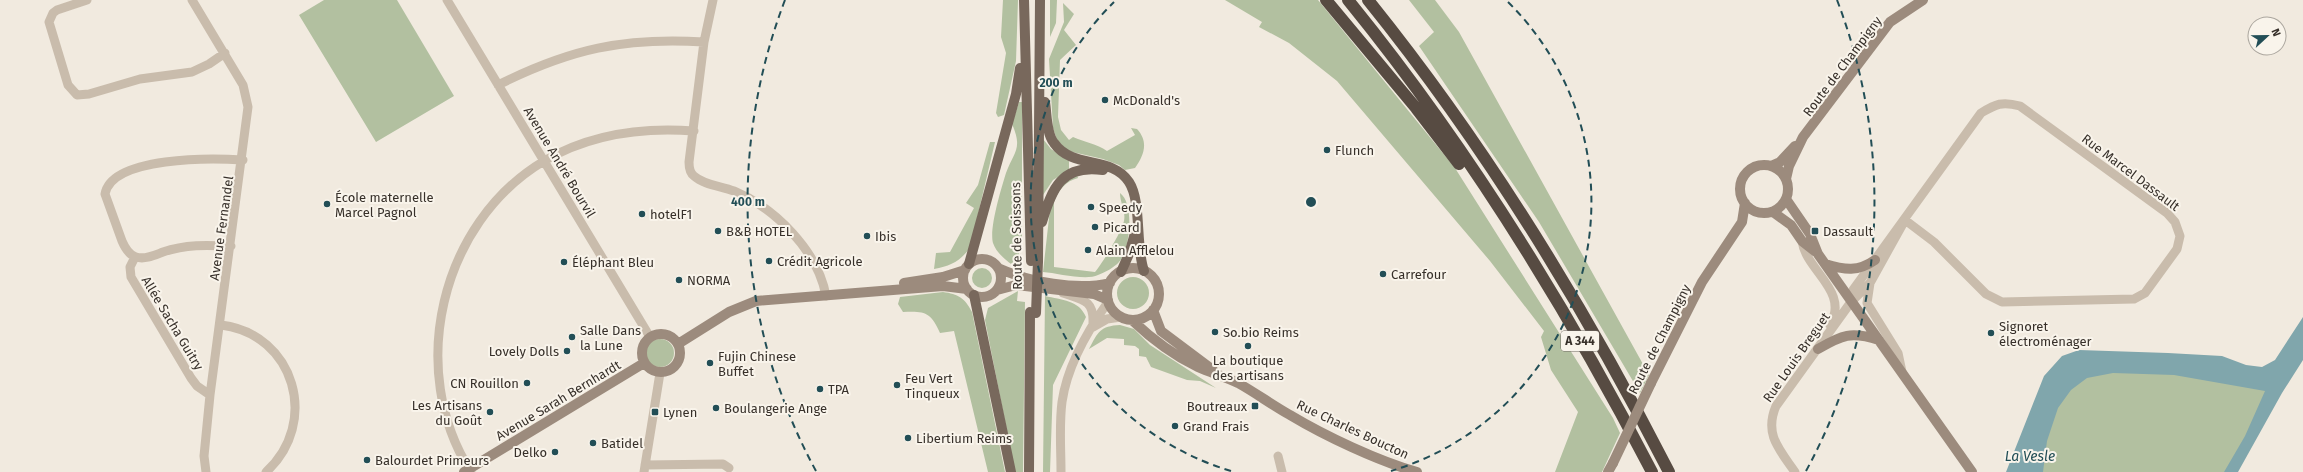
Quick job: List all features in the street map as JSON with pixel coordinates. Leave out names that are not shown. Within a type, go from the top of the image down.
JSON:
[{"type":"highway","points":[[1326,0],[1416,108],[1469,177],[1502,213]]},
{"type":"highway","name":"A 344","points":[[1348,0],[1419,92],[1502,213],[1607,388],[1652,472]]},
{"type":"highway","name":"A 344","points":[[1368,0],[1432,83],[1527,222],[1619,378],[1669,472]]},
{"type":"main road","name":"Route de Soissons","points":[[1024,0],[1034,261],[1029,472]]},
{"type":"main road","name":"Route de Soissons","points":[[1034,261],[1038,236],[1040,0]]},
{"type":"main road","points":[[967,267],[1016,94],[1024,19]]},
{"type":"main road","points":[[1040,70],[1049,129],[1053,143],[1066,155],[1075,160],[1109,166],[1123,176],[1129,183],[1135,198],[1137,228],[1144,271]]},
{"type":"main road","points":[[1038,236],[1050,196],[1062,179],[1078,171],[1097,169],[1109,170],[1123,176]]},
{"type":"main road","points":[[1121,272],[1129,254],[1137,228]]},
{"type":"main road","points":[[971,292],[1011,472]]},
{"type":"main road","name":"Route de Soissons","points":[[1033,313],[1034,472]]},
{"type":"street","points":[[87,0],[57,10],[53,13],[49,22],[68,85],[77,95],[89,94],[140,79],[192,72],[209,64],[225,53]]},
{"type":"street","name":"Avenue Fernandel","points":[[192,0],[243,85],[247,99],[248,118],[221,325],[210,395],[204,456],[206,472]]},
{"type":"street","name":"Avenue André Bourvil","points":[[447,0],[650,337]]},
{"type":"street","points":[[714,0],[704,42],[689,162],[690,172],[692,176],[701,181],[734,191],[774,216],[810,256],[823,278],[826,296]]},
{"type":"street","name":"Route de Champigny","points":[[1771,166],[1780,162],[1803,137],[1890,22],[1923,0]]},
{"type":"street","points":[[498,85],[544,63],[600,46],[652,40],[704,42]]},
{"type":"street","name":"Rue Marcel Dassault","points":[[1851,302],[1853,290],[1981,113],[1993,105],[2006,102],[2020,106],[2167,213],[2175,222],[2180,236],[2177,249],[2145,293],[2134,299],[2002,302],[1986,294],[1934,242],[1905,220]]},
{"type":"street","points":[[468,471],[450,429],[439,388],[437,354],[442,311],[454,269],[475,228],[508,190],[544,161],[577,145],[615,134],[654,130],[694,131]]},
{"type":"street","name":"Route de Champigny","points":[[1786,179],[1789,166],[1803,137]]},
{"type":"street","points":[[231,246],[196,244],[172,249],[146,258],[135,257],[126,248],[106,199],[106,188],[113,178],[143,167],[167,161],[214,158],[243,160]]},
{"type":"street","points":[[1773,212],[1783,204],[1786,199],[1788,186],[1786,179],[1780,171],[1771,166],[1754,168],[1745,176],[1740,187],[1745,203],[1756,212],[1773,212],[1791,225],[1802,241],[1818,254]]},
{"type":"street","points":[[1786,199],[1810,234],[1818,254],[1972,472]]},
{"type":"street","name":"Route de Champigny","points":[[1742,222],[1745,203]]},
{"type":"street","name":"Route de Champigny","points":[[1610,468],[1702,282],[1742,222],[1756,212]]},
{"type":"street","name":"Rue Marcel Dassault","points":[[1851,302],[1870,283],[1905,220]]},
{"type":"street","points":[[1802,241],[1803,251],[1835,298],[1834,315],[1818,349]]},
{"type":"street","name":"Allée Sacha Guitry","points":[[135,257],[130,267],[131,277],[191,378],[197,386],[210,395]]},
{"type":"street","points":[[826,296],[943,277],[967,267],[975,260],[988,260],[998,268],[1025,279],[1055,283],[1095,285],[1110,283]]},
{"type":"street","points":[[1825,264],[1849,270],[1865,266],[1875,260]]},
{"type":"street","points":[[967,267],[964,284],[971,292]]},
{"type":"street","points":[[997,290],[1001,279],[998,268]]},
{"type":"street","points":[[1092,325],[1107,319],[1121,317],[1132,320],[1144,318],[1153,310],[1156,304],[1158,290],[1151,276],[1144,271],[1130,269],[1121,272],[1110,283],[1107,291],[1108,301],[1111,308],[1121,317]]},
{"type":"street","points":[[1870,283],[1867,303],[1898,353],[1902,372]]},
{"type":"street","points":[[678,344],[729,312],[756,301],[943,286],[986,296],[997,290],[1016,285],[1094,294],[1108,301]]},
{"type":"street","points":[[1055,290],[1089,304],[1092,309],[1092,325]]},
{"type":"street","points":[[1061,472],[1063,400],[1072,369],[1092,325],[1108,301]]},
{"type":"street","name":"Rue Louis Breguet","points":[[1795,472],[1771,434],[1770,418],[1776,406],[1851,302]]},
{"type":"street","name":"Rue Charles Boucton","points":[[1153,310],[1161,331],[1216,372],[1254,392],[1308,426],[1417,472]]},
{"type":"street","name":"Rue Charles Boucton","points":[[1132,320],[1144,333],[1180,357],[1200,368],[1216,372]]},
{"type":"street","points":[[221,325],[240,329],[266,344],[281,361],[291,381],[295,407],[292,429],[279,458],[266,472]]},
{"type":"street","points":[[666,334],[678,344],[680,356],[675,367],[668,372],[660,373],[654,371],[644,363],[642,349],[650,337],[666,334]]},
{"type":"street","points":[[1818,349],[1841,336],[1848,334],[1864,335],[1879,340]]},
{"type":"street","name":"Avenue Sarah Bernhardt","points":[[468,471],[644,363]]},
{"type":"street","points":[[660,373],[645,468],[723,464],[729,468]]},
{"type":"street","points":[[1278,456],[1282,472]]},
{"type":"green space","points":[[324,0],[397,0],[454,96],[376,142],[299,15]]},
{"type":"green space","points":[[1003,0],[1018,0],[1016,61],[1004,115],[998,117],[996,113],[1006,53],[1001,37]]},
{"type":"green space","points":[[1050,0],[1057,0],[1056,23],[1050,37]]},
{"type":"green space","points":[[1225,0],[1318,0],[1455,168],[1613,418],[1620,433],[1602,472],[1555,472],[1578,412],[1551,370],[1541,337],[1544,331],[1490,261],[1337,81],[1289,43],[1259,27],[1262,22]]},
{"type":"green space","points":[[1409,0],[1435,0],[1459,32],[1649,375],[1640,393],[1539,222],[1419,46],[1434,32]]},
{"type":"green space","points":[[1063,3],[1074,14],[1064,30],[1076,45],[1060,60],[1058,117],[1061,130],[1069,140],[1073,137],[1107,151],[1135,135],[1131,128],[1137,129],[1143,139],[1144,148],[1141,158],[1135,168],[1125,170],[1119,165],[1103,159],[1068,151],[1057,140],[1053,128],[1049,59],[1064,22]]},
{"type":"green space","points":[[1019,102],[1022,102],[1022,247],[1019,248],[1019,270],[997,251],[992,237],[994,219],[1001,189],[1017,145],[1017,139],[1012,124]]},
{"type":"green space","points":[[1043,139],[1051,149],[1069,161],[1069,170],[1053,180],[1043,195]]},
{"type":"green space","points":[[990,142],[995,142],[970,248],[955,262],[934,269],[936,253],[950,252],[974,208],[966,203],[978,185]]},
{"type":"green space","points":[[1077,175],[1078,178],[1070,181],[1060,190],[1054,202],[1054,267],[1095,272],[1120,232],[1124,221],[1120,193],[1125,199],[1128,207],[1128,238],[1123,256],[1112,268],[1093,277],[1079,277],[1043,272],[1051,200],[1062,183]]},
{"type":"green space","points":[[982,268],[989,271],[992,278],[989,285],[982,288],[975,285],[972,278],[975,271]]},
{"type":"green space","points":[[1130,277],[1136,277],[1146,284],[1149,293],[1148,299],[1142,306],[1136,309],[1130,309],[1120,302],[1117,296],[1117,290],[1124,280]]},
{"type":"green space","points":[[1018,291],[1017,301],[1025,302],[1023,472],[1015,472],[985,320],[988,308]]},
{"type":"green space","points":[[943,292],[953,294],[964,300],[972,312],[1005,472],[988,472],[954,331],[940,333],[934,321],[926,314],[917,312],[903,312],[898,304],[900,297]]},
{"type":"green space","points":[[1045,296],[1074,304],[1083,311],[1086,317],[1053,385],[1050,472],[1043,472]]},
{"type":"green space","points":[[1120,325],[1134,329],[1150,345],[1216,388],[1200,381],[1187,380],[1151,367],[1146,357],[1139,356],[1139,349],[1135,346],[1124,345],[1124,339],[1107,338],[1089,349],[1100,331],[1108,327]]},
{"type":"green space","points":[[660,339],[670,343],[674,353],[670,363],[660,367],[650,363],[646,353],[650,343]]},
{"type":"green space","points":[[2073,358],[2270,371],[2277,395],[2229,472],[2015,472]]},
{"type":"water","name":"La Vesle","points":[[2303,317],[2303,360],[2282,393],[2238,472],[2224,472],[2245,436],[2265,391],[2174,375],[2113,373],[2087,378],[2071,390],[2058,408],[2047,441],[2043,472],[2006,472],[2044,376],[2062,356],[2079,350],[2168,353],[2222,356],[2246,365],[2262,367],[2275,360]]},
{"type":"place","name":"McDonald's","points":[[1105,100]]},
{"type":"place","name":"Flunch","points":[[1327,150]]},
{"type":"place","name":"École maternelle Marcel Pagnol","points":[[327,204]]},
{"type":"place","name":"Speedy","points":[[1091,207]]},
{"type":"place","name":"hotelF1","points":[[642,214]]},
{"type":"place","name":"Picard","points":[[1095,227]]},
{"type":"place","name":"B&B HOTEL","points":[[718,231]]},
{"type":"place","name":"Dassault","points":[[1815,231]]},
{"type":"place","name":"Ibis","points":[[867,236]]},
{"type":"place","name":"Alain Afflelou","points":[[1088,250]]},
{"type":"place","name":"Crédit Agricole","points":[[769,261]]},
{"type":"place","name":"Éléphant Bleu","points":[[564,262]]},
{"type":"place","name":"Carrefour","points":[[1383,274]]},
{"type":"place","name":"NORMA","points":[[679,280]]},
{"type":"place","name":"So.bio Reims","points":[[1215,332]]},
{"type":"place","name":"Signoret électroménager","points":[[1991,333]]},
{"type":"place","name":"Salle Dans la Lune","points":[[572,337]]},
{"type":"place","name":"La boutique des artisans","points":[[1248,346]]},
{"type":"place","name":"Lovely Dolls","points":[[567,351]]},
{"type":"place","name":"Fujin Chinese Buffet","points":[[710,363]]},
{"type":"place","name":"CN Rouillon","points":[[527,383]]},
{"type":"place","name":"Feu Vert Tinqueux","points":[[897,385]]},
{"type":"place","name":"TPA","points":[[820,389]]},
{"type":"place","name":"Boutreaux","points":[[1255,406]]},
{"type":"place","name":"Boulangerie Ange","points":[[716,408]]},
{"type":"place","name":"Les Artisans du Goût","points":[[490,412]]},
{"type":"place","name":"Lynen","points":[[655,412]]},
{"type":"place","name":"Grand Frais","points":[[1175,426]]},
{"type":"place","name":"Libertium Reims","points":[[908,438]]},
{"type":"place","name":"Batidel","points":[[593,443]]},
{"type":"place","name":"Delko","points":[[555,452]]},
{"type":"place","name":"Balourdet Primeurs","points":[[367,460]]}]
